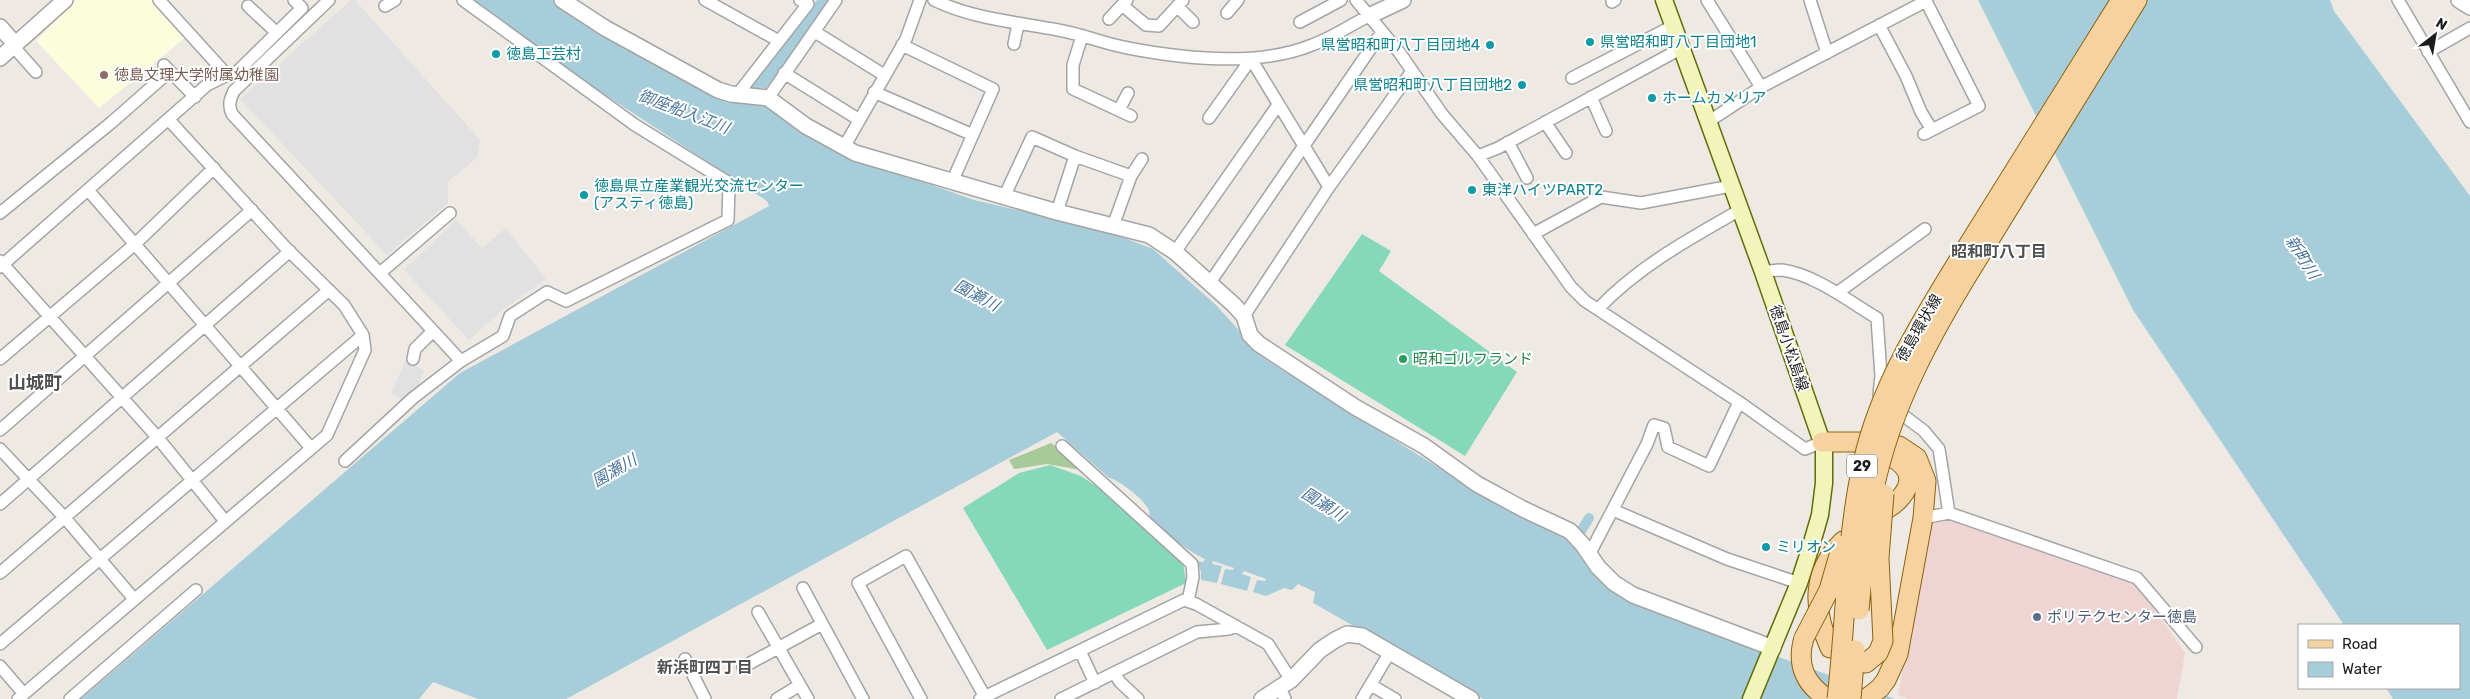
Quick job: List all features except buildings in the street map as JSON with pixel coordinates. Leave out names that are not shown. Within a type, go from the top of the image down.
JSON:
[{"type":"main road","name":"徳島小松島線","points":[[1664,0],[1763,272],[1823,445],[1824,483],[1820,515],[1799,584],[1751,699]]},
{"type":"main road","name":"徳島環状線","points":[[1837,699],[1852,538],[1863,462],[1880,407],[1910,341],[2121,0]]},
{"type":"main road","name":"徳島環状線","points":[[1851,699],[1866,533],[1874,488],[1896,415],[1919,361],[1960,287],[2137,0]]},
{"type":"main road","points":[[1823,445],[1888,455],[1905,466],[1908,479],[1902,496],[1889,507],[1857,527],[1839,545],[1827,562],[1822,574],[1817,598],[1820,621],[1830,648],[1839,656],[1861,663],[1871,660],[1882,645],[1884,624],[1879,558],[1884,490],[1896,428],[1919,361]]},
{"type":"main road","points":[[1823,445],[1879,442],[1899,446],[1917,458],[1926,481],[1923,518],[1898,654],[1892,672],[1873,694]]},
{"type":"main road","points":[[1828,699],[1810,686],[1805,678],[1801,648],[1810,624],[1823,606],[1837,568],[1850,505],[1863,462]]},
{"type":"street","points":[[0,58],[64,0]]},
{"type":"street","points":[[159,0],[226,75]]},
{"type":"street","points":[[225,521],[158,438],[1,264],[207,85],[226,75],[237,72],[302,8],[294,0]]},
{"type":"street","points":[[329,0],[234,91],[229,105],[232,114],[461,360]]},
{"type":"street","points":[[345,461],[413,398],[461,360],[504,336],[510,316],[547,292],[566,301],[728,220],[729,183],[635,125],[463,0]]},
{"type":"street","points":[[705,0],[779,41]]},
{"type":"street","points":[[739,95],[808,4],[800,0]]},
{"type":"street","points":[[766,97],[815,32],[836,0]]},
{"type":"street","points":[[844,147],[858,119],[902,45],[920,0]]},
{"type":"street","points":[[934,0],[954,10],[1082,36],[1126,48],[1150,52],[1251,59],[1314,45],[1404,0]]},
{"type":"street","points":[[1227,14],[1238,0]]},
{"type":"street","points":[[1300,22],[1341,0]]},
{"type":"street","points":[[1356,0],[1412,71],[1442,114],[1478,156],[1571,287],[1585,301],[1739,402],[1805,449],[1823,445]]},
{"type":"street","points":[[1707,0],[1761,87]]},
{"type":"street","points":[[1810,0],[1827,53]]},
{"type":"street","points":[[2398,0],[2470,122]]},
{"type":"street","points":[[1708,122],[1761,87],[1926,1],[1979,106],[1928,132],[1906,76],[1879,26]]},
{"type":"street","points":[[572,3],[605,28],[718,90],[739,95],[766,97],[806,126],[855,154],[1057,212],[1149,235],[1175,252],[1244,316],[1250,335],[1259,344],[1355,407],[1424,446],[1477,484],[1523,509],[1570,531],[1598,568],[1614,583],[1633,594],[1772,651]]},
{"type":"street","points":[[1109,19],[1124,3],[1146,25],[1159,26],[1180,3],[1193,22]]},
{"type":"street","points":[[248,6],[277,33]]},
{"type":"street","points":[[1014,44],[1018,24]]},
{"type":"street","points":[[1572,78],[1673,26]]},
{"type":"street","points":[[0,27],[36,72]]},
{"type":"street","points":[[2428,52],[2470,28]]},
{"type":"street","points":[[815,32],[884,75]]},
{"type":"street","points":[[1209,284],[1382,32]]},
{"type":"street","points":[[1082,36],[1073,66],[1073,89],[1131,116]]},
{"type":"street","points":[[902,45],[993,89],[952,182]]},
{"type":"street","points":[[1478,156],[1508,142],[1682,48]]},
{"type":"street","points":[[1251,59],[1329,187]]},
{"type":"street","points":[[1209,118],[1251,59]]},
{"type":"street","points":[[0,213],[112,122],[167,68],[195,96]]},
{"type":"street","points":[[1244,316],[1329,187],[1412,71]]},
{"type":"street","points":[[784,73],[858,119]]},
{"type":"street","points":[[874,92],[973,135]]},
{"type":"street","points":[[1119,110],[1128,93]]},
{"type":"street","points":[[1590,97],[1606,131]]},
{"type":"street","points":[[1175,252],[1278,104]]},
{"type":"street","points":[[0,666],[21,696],[327,435],[366,350],[363,335],[344,305],[290,252],[169,120]]},
{"type":"street","points":[[1545,122],[1566,153]]},
{"type":"street","points":[[1004,197],[1032,137],[1076,156],[1131,176]]},
{"type":"street","points":[[1508,142],[1527,178]]},
{"type":"street","points":[[1057,212],[1076,156]]},
{"type":"street","points":[[1113,226],[1131,176],[1142,159]]},
{"type":"street","points":[[0,359],[135,244],[214,168]]},
{"type":"street","points":[[1533,234],[1601,197],[1641,203],[1732,186]]},
{"type":"street","points":[[88,190],[311,448]]},
{"type":"street","points":[[0,430],[252,210]]},
{"type":"street","points":[[1598,309],[1645,267],[1740,210]]},
{"type":"street","points":[[380,273],[450,213]]},
{"type":"street","points":[[1837,293],[1925,229]]},
{"type":"street","points":[[0,504],[290,252]]},
{"type":"street","points":[[1763,272],[1783,270],[1806,278],[1837,293],[1877,318],[1881,392],[1878,398],[1909,418],[1924,431],[1939,449],[1949,513]]},
{"type":"street","points":[[0,573],[329,290]]},
{"type":"street","points":[[413,359],[415,349],[433,331]]},
{"type":"street","points":[[0,644],[363,335]]},
{"type":"street","points":[[1586,550],[1613,510],[1654,425],[1664,428],[1668,446],[1709,466],[1739,402]]},
{"type":"street","points":[[1062,446],[1192,564],[1193,577],[1188,601]]},
{"type":"street","points":[[0,449],[64,518],[134,599]]},
{"type":"street","points":[[1613,510],[1727,559],[1799,584]]},
{"type":"street","points":[[1923,518],[1949,513],[2137,578],[2196,647]]},
{"type":"street","points":[[921,699],[858,583],[906,556],[983,698],[1184,600],[1268,644],[1285,689]]},
{"type":"street","points":[[803,588],[863,699]]},
{"type":"street","points":[[70,699],[196,590]]},
{"type":"street","points":[[758,612],[808,699]]},
{"type":"street","points":[[743,667],[822,624]]},
{"type":"street","points":[[1061,699],[1079,696],[1096,683],[1114,673],[1197,632],[1229,629],[1236,626]]},
{"type":"street","points":[[1262,699],[1285,689],[1320,650],[1347,634],[1362,636],[1465,698]]},
{"type":"street","points":[[1080,650],[1096,683]]},
{"type":"street","points":[[1362,699],[1390,652]]},
{"type":"street","points":[[686,659],[705,699]]},
{"type":"street","points":[[1114,673],[1120,682],[1138,699]]},
{"type":"street","points":[[1371,684],[1395,699]]},
{"type":"street","points":[[777,699],[800,685]]},
{"type":"shaded area","name":"徳島文理大学附属幼稚園","points":[[75,0],[154,0],[185,38],[99,108],[36,41]]},
{"type":"shaded area","points":[[351,0],[355,0],[480,140],[477,158],[448,181],[448,203],[387,255],[240,99]]},
{"type":"shaded area","points":[[456,220],[482,248],[506,228],[546,279],[506,307],[469,340],[404,270]]},
{"type":"shaded area","points":[[407,357],[418,361],[417,366],[424,371],[418,387],[402,400],[391,393]]},
{"type":"shaded area","name":"ポリテクセンター徳島","points":[[1952,519],[2135,581],[2185,653],[2177,699],[1908,699],[1898,695],[1932,522]]},
{"type":"green space","name":"昭和ゴルフランド","points":[[1362,234],[1391,251],[1379,271],[1517,372],[1465,456],[1285,345]]},
{"type":"green space","points":[[1051,443],[1071,457],[1081,470],[1047,464],[1014,469],[1009,460]]},
{"type":"green space","points":[[1050,465],[1081,476],[1120,502],[1183,561],[1186,583],[1047,650],[963,508],[1019,473]]},
{"type":"water","points":[[474,0],[552,0],[597,32],[693,86],[728,103],[746,101],[764,104],[783,117],[864,161],[974,200],[1104,230],[1153,249],[1216,305],[1265,359],[1508,511],[1568,540],[1623,597],[1684,623],[1895,699],[1483,699],[1313,603],[1315,592],[1298,584],[1292,590],[1284,588],[1266,596],[1253,592],[1257,580],[1265,581],[1266,579],[1244,571],[1242,574],[1251,577],[1247,591],[1221,584],[1225,569],[1233,570],[1234,568],[1213,561],[1212,564],[1222,566],[1217,583],[1201,580],[1201,571],[1196,561],[1203,562],[1205,559],[1161,529],[1151,519],[1148,508],[1135,494],[1108,477],[1057,432],[566,699],[478,699],[433,682],[419,699],[81,699],[460,373],[769,206],[767,201],[566,69]]},
{"type":"water","points":[[817,0],[833,0],[766,88],[748,88]]},
{"type":"water","name":"新町川","points":[[1978,0],[2330,0],[2334,11],[2470,196],[2470,699],[2393,699],[2387,689],[2460,689],[2460,624],[2343,624],[2133,310]]},
{"type":"waterway","points":[[1574,543],[1589,518]]},
{"type":"place","name":"県営昭和町八丁目団地1","points":[[1590,42]]},
{"type":"place","name":"県営昭和町八丁目団地4","points":[[1490,45]]},
{"type":"place","name":"徳島工芸村","points":[[496,54]]},
{"type":"place","name":"徳島文理大学附属幼稚園","points":[[104,75]]},
{"type":"place","name":"県営昭和町八丁目団地2","points":[[1522,85]]},
{"type":"place","name":"ホームカメリア","points":[[1652,98]]},
{"type":"place","name":"東洋ハイツPART2","points":[[1472,190]]},
{"type":"place","name":"徳島県立産業観光交流センター (アスティ徳島)","points":[[584,195]]},
{"type":"place","name":"昭和ゴルフランド","points":[[1403,359]]},
{"type":"place","name":"ミリオン","points":[[1766,547]]},
{"type":"place","name":"ポリテクセンター徳島","points":[[2037,617]]},
{"type":"district","name":"昭和町八丁目","points":[[1999,251]]},
{"type":"district","name":"山城町","points":[[35,383]]},
{"type":"district","name":"新浜町四丁目","points":[[705,667]]},
{"type":"water label","name":"御座船入江川","points":[[684,111]]},
{"type":"water label","name":"園瀬川","points":[[977,295]]},
{"type":"water label","name":"園瀬川","points":[[614,470]]},
{"type":"water label","name":"園瀬川","points":[[1324,504]]}]
